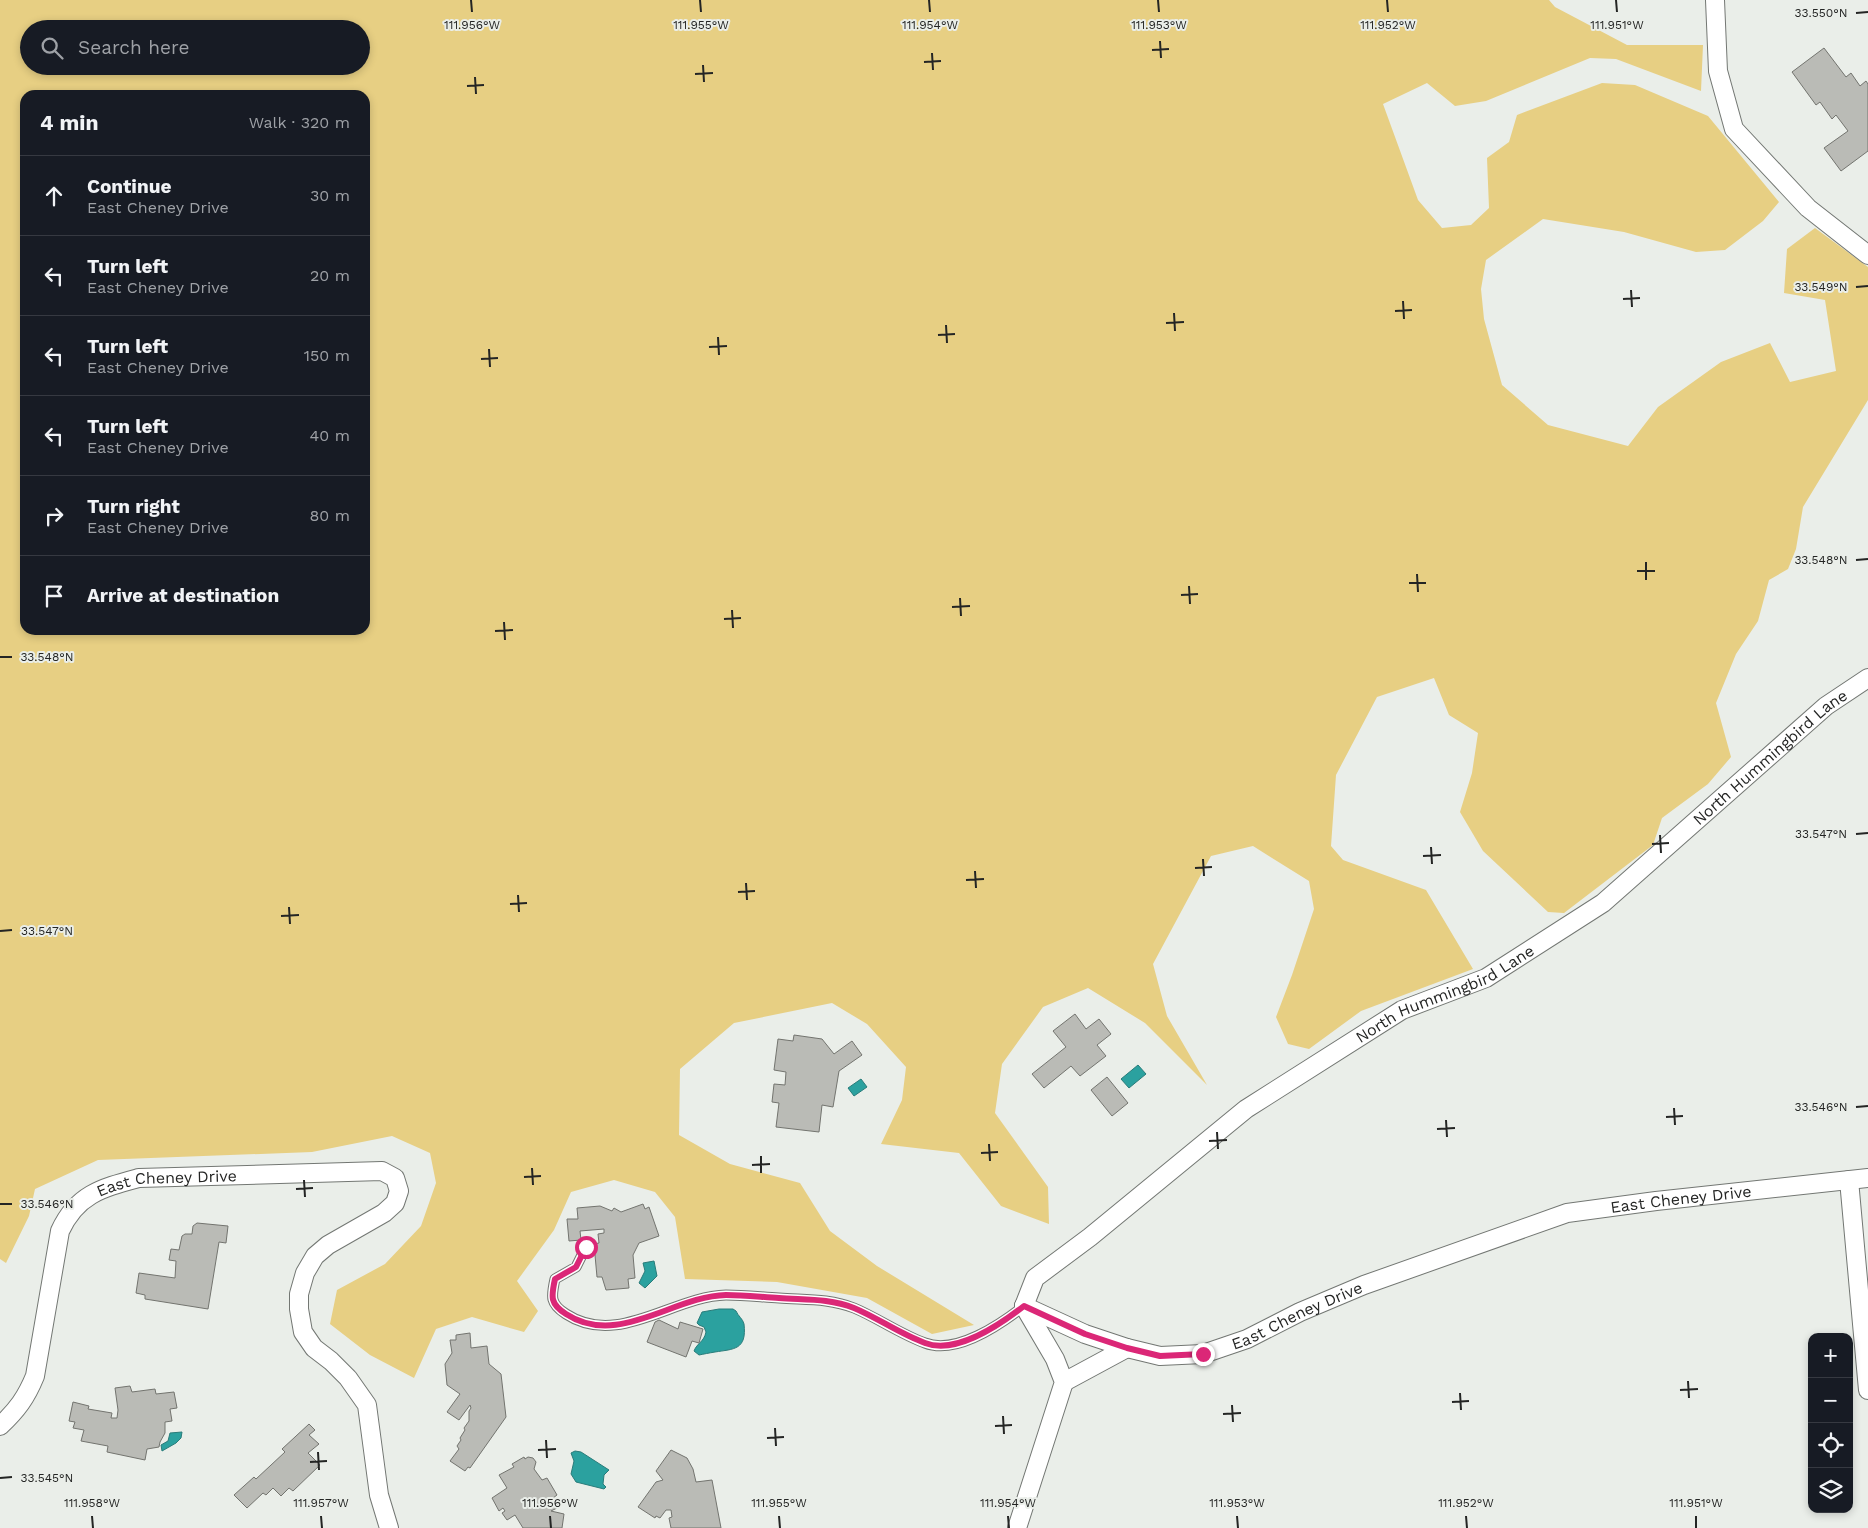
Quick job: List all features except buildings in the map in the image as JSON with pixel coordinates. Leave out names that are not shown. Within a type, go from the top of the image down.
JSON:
[{"type":"street","points":[[1715,0],[1718,70],[1734,129],[1808,208],[1868,255]]},
{"type":"street","name":"North Hummingbird Lane","points":[[1024,1306],[1035,1278],[1090,1237],[1246,1109],[1402,1010],[1486,978],[1603,903],[1826,706],[1868,678]]},
{"type":"street","name":"East Cheney Drive","points":[[0,1426],[12,1415],[28,1395],[35,1376],[60,1231],[66,1218],[75,1206],[88,1196],[100,1189],[139,1178],[382,1171],[395,1178],[399,1191],[394,1203],[384,1213],[328,1245],[315,1256],[305,1272],[299,1309],[303,1332],[314,1348],[348,1378],[367,1405],[379,1495],[389,1528]]},
{"type":"street","name":"East Cheney Drive","points":[[1024,1306],[1085,1334],[1127,1348],[1160,1356],[1203,1354],[1247,1339],[1300,1312],[1364,1285],[1567,1213],[1656,1201],[1868,1178]]},
{"type":"street","points":[[1848,1180],[1868,1390]]},
{"type":"street","points":[[1017,1528],[1064,1382],[1055,1359],[1024,1306]]},
{"type":"street","points":[[1064,1382],[1127,1348]]},
{"type":"lane","points":[[586,1247],[576,1267],[555,1279],[551,1295],[556,1308],[572,1318],[590,1324],[627,1324],[715,1295],[821,1300],[853,1308],[926,1344],[943,1346],[962,1342],[987,1332],[1024,1306]]},
{"type":"shaded area","points":[[0,0],[1549,0],[1555,7],[1627,45],[1703,45],[1701,91],[1616,59],[1590,58],[1486,101],[1455,106],[1427,83],[1383,104],[1418,200],[1442,228],[1471,225],[1489,208],[1487,158],[1509,142],[1517,115],[1602,83],[1635,85],[1708,116],[1779,202],[1763,221],[1725,250],[1696,252],[1624,232],[1543,219],[1486,260],[1481,289],[1484,319],[1502,385],[1548,425],[1628,446],[1658,407],[1721,362],[1770,343],[1790,382],[1836,371],[1825,300],[1784,293],[1787,249],[1815,228],[1868,267],[1868,400],[1803,507],[1796,549],[1788,569],[1769,580],[1758,621],[1736,654],[1716,703],[1731,757],[1708,784],[1662,818],[1653,845],[1564,913],[1548,912],[1483,851],[1460,812],[1472,773],[1478,733],[1449,715],[1434,678],[1377,697],[1336,775],[1331,846],[1343,860],[1426,890],[1473,969],[1361,1011],[1309,1049],[1288,1044],[1276,1017],[1314,909],[1309,881],[1253,846],[1211,856],[1153,964],[1167,1016],[1207,1085],[1145,1023],[1088,988],[1043,1007],[1002,1064],[995,1113],[1048,1187],[1049,1224],[1001,1206],[959,1153],[881,1144],[902,1100],[906,1067],[867,1024],[832,1003],[734,1023],[680,1069],[679,1135],[730,1164],[800,1183],[830,1231],[877,1266],[974,1325],[932,1334],[867,1298],[777,1282],[685,1279],[675,1217],[655,1192],[614,1180],[571,1192],[554,1230],[517,1281],[538,1311],[524,1332],[472,1317],[436,1329],[414,1378],[370,1355],[330,1324],[337,1290],[385,1264],[421,1226],[436,1183],[430,1153],[392,1136],[312,1152],[98,1160],[35,1189],[29,1216],[6,1263],[0,1259]]},
{"type":"water","points":[[1138,1065],[1146,1074],[1129,1088],[1121,1079]]},
{"type":"water","points":[[861,1079],[867,1087],[854,1096],[848,1088]]},
{"type":"water","points":[[654,1261],[657,1276],[645,1288],[639,1283],[645,1271],[643,1263]]},
{"type":"water","points":[[733,1309],[736,1311],[744,1324],[743,1339],[738,1347],[733,1349],[699,1355],[694,1351],[704,1338],[706,1332],[704,1327],[697,1323],[702,1312]]},
{"type":"water","points":[[182,1432],[181,1438],[176,1443],[162,1451],[161,1445],[168,1441],[170,1433]]},
{"type":"water","points":[[575,1451],[581,1452],[609,1470],[604,1475],[603,1484],[606,1487],[604,1489],[576,1482],[571,1474],[574,1461],[571,1453]]},
{"type":"route","points":[[586,1247],[576,1267],[555,1279],[551,1295],[556,1308],[572,1318],[590,1324],[627,1324],[715,1295],[821,1300],[853,1308],[926,1344],[943,1346],[962,1342],[987,1332],[1024,1306],[1085,1334],[1127,1348],[1160,1356],[1203,1354]]}]
